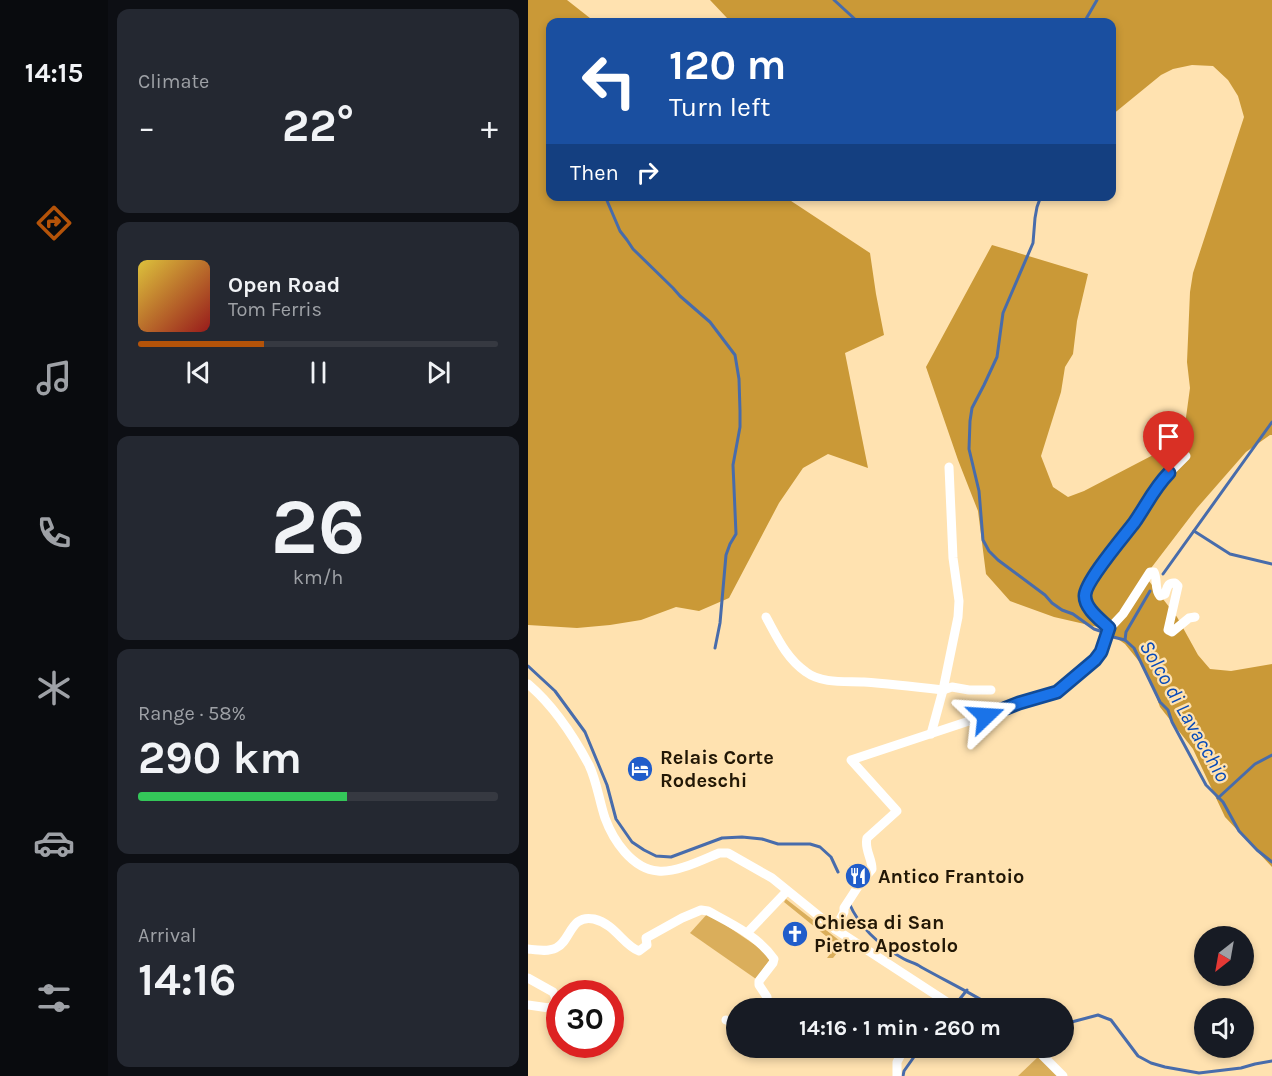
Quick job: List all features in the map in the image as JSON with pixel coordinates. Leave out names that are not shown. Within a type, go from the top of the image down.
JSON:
[{"type":"street","points":[[1109,628],[1089,608],[1084,591],[1135,521],[1158,484],[1186,456]]},
{"type":"street","points":[[931,734],[958,617],[959,601],[953,558],[949,467]]},
{"type":"street","points":[[835,929],[844,908],[872,869],[872,861],[866,844],[867,838],[897,811],[851,760],[1057,692],[1095,660],[1101,652],[1109,628],[1123,614],[1150,572],[1154,572],[1156,576],[1160,596],[1165,594],[1171,583],[1178,586],[1168,630],[1172,632],[1195,616]]},
{"type":"street","points":[[766,617],[784,651],[795,663],[808,674],[824,680],[943,690],[952,687],[991,690]]},
{"type":"street","points":[[528,684],[570,730],[591,768],[611,831],[625,853],[637,863],[647,869],[668,871],[719,853],[728,853],[772,878],[835,929],[937,998]]},
{"type":"street","points":[[747,933],[787,891]]},
{"type":"street","points":[[528,949],[555,949],[574,924],[582,919],[590,918],[602,921],[639,951],[647,945],[646,938],[682,918],[701,910],[708,911],[747,933],[764,946],[774,959],[759,981],[767,998]]},
{"type":"street","points":[[528,978],[554,992],[556,998],[554,1005],[549,1008],[528,1005]]},
{"type":"street","points":[[897,1076],[899,1058]]},
{"type":"street","points":[[1045,1058],[1064,1076]]},
{"type":"shaded area","points":[[528,0],[567,0],[590,18],[546,18],[546,201],[791,201],[870,253],[884,335],[845,353],[868,468],[828,454],[803,468],[779,503],[729,598],[699,611],[676,607],[641,620],[610,625],[577,628],[528,625]]},
{"type":"shaded area","points":[[710,0],[1272,0],[1272,435],[1246,452],[1197,508],[1145,576],[1177,617],[1198,655],[1210,669],[1231,671],[1272,664],[1272,867],[1225,817],[1193,749],[1160,707],[1142,665],[1125,644],[1102,628],[1054,617],[1010,601],[986,574],[978,511],[926,367],[992,245],[1088,274],[1077,321],[1073,354],[1065,367],[1061,392],[1041,456],[1053,487],[1068,497],[1084,491],[1155,454],[1184,432],[1190,388],[1187,362],[1193,273],[1244,117],[1238,96],[1228,80],[1213,66],[1192,65],[1173,69],[1161,75],[1116,112],[1116,18],[727,18]]},
{"type":"shaded area","points":[[786,899],[844,944],[833,958],[827,958],[837,945],[784,902]]},
{"type":"shaded area","points":[[708,913],[770,955],[771,958],[756,979],[690,933]]},
{"type":"shaded area","points":[[1037,1058],[1041,1058],[1060,1076],[1018,1076]]},
{"type":"waterway","points":[[834,0],[854,18]]},
{"type":"waterway","name":"Solco di Lavacchio","points":[[1087,18],[1097,0]]},
{"type":"waterway","points":[[607,201],[620,231],[633,249],[710,322],[735,355],[739,379],[740,411],[740,427],[733,465],[736,534],[726,555],[720,623],[715,648]]},
{"type":"waterway","name":"Solco di Lavacchio","points":[[1039,201],[1033,243],[1003,313],[997,357],[972,408],[969,449],[979,491],[983,540],[989,551],[1052,603],[1094,629],[1103,632]]},
{"type":"waterway","points":[[1163,574],[1272,422]]},
{"type":"waterway","points":[[1194,531],[1230,554],[1272,564]]},
{"type":"waterway","points":[[1125,640],[1126,632],[1150,591]]},
{"type":"waterway","name":"Solco di Lavacchio","points":[[1113,637],[1125,640],[1134,648],[1160,702],[1168,710],[1172,722],[1206,785],[1223,802],[1239,831],[1272,862]]},
{"type":"waterway","points":[[528,666],[555,691],[585,732],[607,785],[616,819],[632,842],[644,850],[656,856],[671,857],[722,838],[742,837],[762,839],[778,844],[810,844],[820,847],[831,857],[838,872]]},
{"type":"waterway","points":[[1218,798],[1255,764],[1272,755]]},
{"type":"waterway","points":[[849,903],[865,928],[887,948],[979,998]]},
{"type":"waterway","points":[[961,998],[967,990]]},
{"type":"waterway","points":[[1074,1021],[1098,1015],[1111,1020],[1138,1056],[1165,1067],[1199,1073],[1241,1068],[1272,1061]]},
{"type":"waterway","points":[[903,1076],[913,1058]]},
{"type":"place","name":"Relais Corte Rodeschi","points":[[640,769]]},
{"type":"place","name":"Antico Frantoio","points":[[858,876]]},
{"type":"place","name":"Chiesa di San Pietro Apostolo","points":[[795,934]]},
{"type":"route","points":[[986,716],[1057,692],[1095,660],[1101,652],[1109,628],[1089,608],[1084,591],[1135,521],[1158,484],[1169,473]]}]
